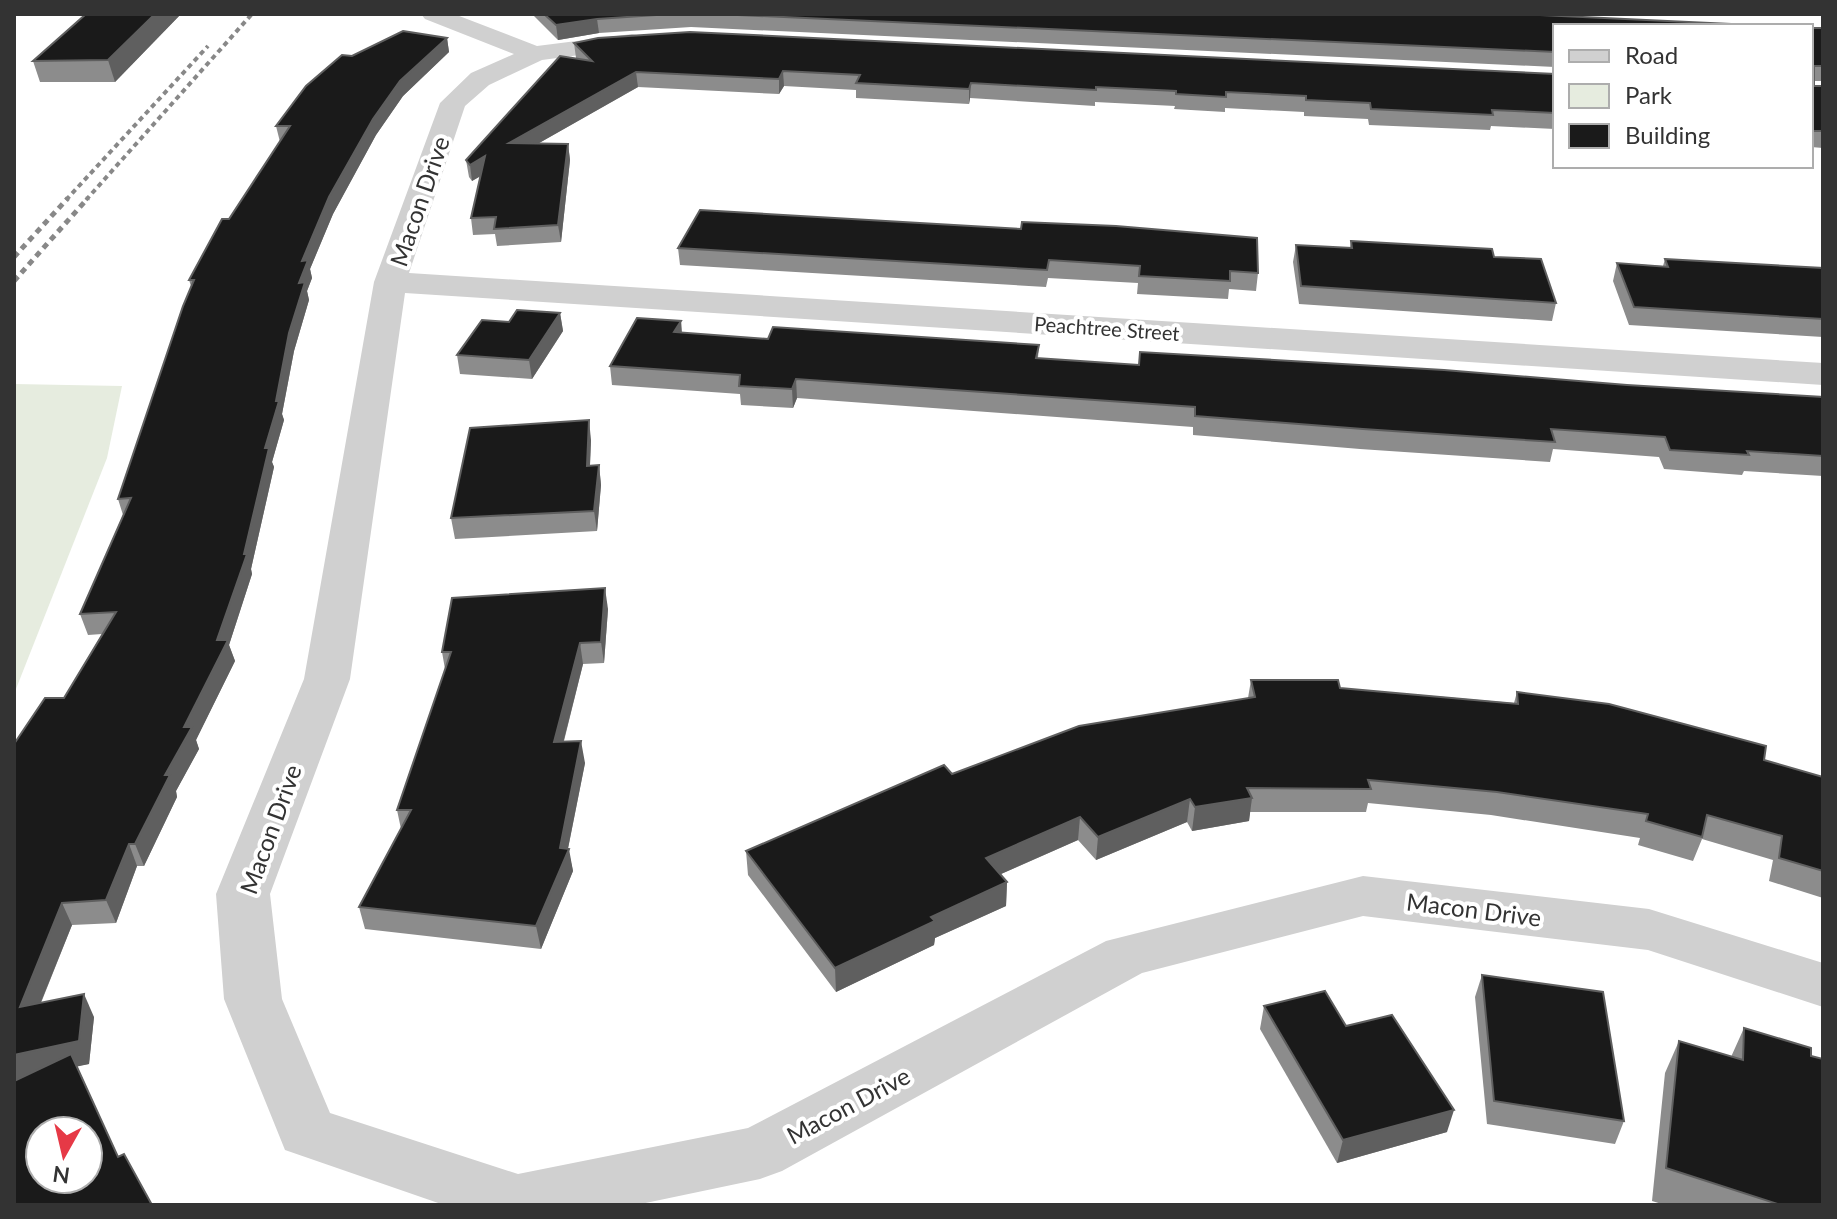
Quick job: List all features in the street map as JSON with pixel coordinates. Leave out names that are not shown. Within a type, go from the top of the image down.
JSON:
[{"type":"street","points":[[433,14],[535,54]]},
{"type":"street","name":"Macon Drive","points":[[676,38],[599,43],[535,54],[480,79],[453,103],[390,282],[327,679],[243,894],[253,999],[307,1132],[518,1202],[760,1152],[1126,956],[1363,896],[1649,930],[1823,985]]},
{"type":"street","name":"Peachtree Street","points":[[390,282],[1823,374]]},
{"type":"green space","points":[[14,384],[122,386],[107,458],[14,694]]},
{"type":"building","points":[[86,14],[155,14],[108,60],[33,61]]},
{"type":"building","points":[[544,14],[671,14],[556,25]]},
{"type":"building","points":[[717,14],[1518,14],[1731,24],[1553,24],[1553,52]]},
{"type":"building","points":[[1813,28],[1823,28],[1823,66],[1814,66],[1814,86],[1823,86],[1823,131],[1813,131]]},
{"type":"building","points":[[403,31],[447,38],[400,81],[373,119],[329,197],[302,261],[308,260],[299,283],[305,282],[289,333],[276,401],[279,401],[265,448],[269,448],[244,554],[247,554],[217,640],[228,640],[184,727],[192,727],[165,775],[170,775],[135,844],[129,844],[106,900],[62,903],[20,1007],[84,994],[79,1041],[14,1055],[14,744],[45,698],[64,698],[116,612],[80,614],[131,498],[118,499],[194,280],[189,280],[222,219],[229,219],[290,126],[276,126],[306,86],[342,55],[352,56]]},
{"type":"building","points":[[690,32],[1553,74],[1553,113],[1492,110],[1493,115],[1371,109],[1370,103],[1226,92],[1226,97],[1096,87],[1096,90],[971,83],[969,89],[856,83],[860,75],[783,71],[779,79],[636,72],[509,143],[568,144],[558,225],[494,229],[496,217],[471,218],[485,156],[470,165],[466,160],[560,56],[592,61],[574,43],[598,38]]},
{"type":"building","points":[[700,210],[1021,229],[1022,222],[1116,226],[1257,238],[1258,273],[1230,271],[1230,281],[1139,276],[1140,266],[1049,260],[1047,270],[678,248]]},
{"type":"building","points":[[1351,241],[1492,249],[1494,257],[1541,259],[1556,303],[1301,286],[1296,245],[1352,248]]},
{"type":"building","points":[[1665,259],[1823,268],[1823,319],[1634,307],[1617,263],[1668,267]]},
{"type":"building","points":[[517,310],[560,313],[529,360],[457,355],[482,320],[509,322]]},
{"type":"building","points":[[637,318],[681,321],[674,332],[768,339],[773,327],[1039,345],[1036,358],[1139,365],[1140,352],[1823,397],[1823,456],[1670,450],[1665,437],[1551,429],[1555,442],[1363,429],[1195,416],[1195,407],[796,379],[792,389],[739,386],[740,375],[610,366]]},
{"type":"building","points":[[589,420],[587,466],[599,465],[594,511],[451,518],[470,428]]},
{"type":"building","points":[[605,588],[601,642],[580,643],[554,742],[581,741],[560,848],[569,849],[536,926],[359,907],[411,810],[397,810],[451,652],[442,652],[452,598]]},
{"type":"building","points":[[1251,680],[1338,680],[1340,688],[1518,704],[1517,692],[1609,704],[1766,746],[1764,760],[1823,777],[1823,871],[1779,858],[1782,836],[1707,815],[1702,837],[1646,821],[1648,814],[1497,792],[1368,780],[1371,789],[1247,788],[1252,798],[1195,807],[1190,799],[1098,837],[1080,817],[986,858],[1007,882],[931,917],[935,921],[835,968],[746,851],[944,765],[952,774],[1079,726],[1255,697]]},
{"type":"building","points":[[1482,975],[1603,992],[1624,1121],[1494,1101]]},
{"type":"building","points":[[1325,991],[1346,1026],[1392,1015],[1454,1110],[1343,1140],[1264,1006]]},
{"type":"building","points":[[1744,1028],[1811,1048],[1811,1056],[1823,1059],[1823,1205],[1781,1205],[1666,1168],[1679,1041],[1743,1060]]},
{"type":"building","points":[[71,1054],[99,1115],[24,1115],[24,1195],[104,1195],[104,1126],[118,1157],[124,1154],[152,1205],[14,1205],[14,1081]]},
{"type":"railway","points":[[86,200],[252,14]]},
{"type":"railway","points":[[66,200],[208,46]]},
{"type":"railway","points":[[14,257],[68,198]]},
{"type":"railway","points":[[14,281],[88,198]]}]
